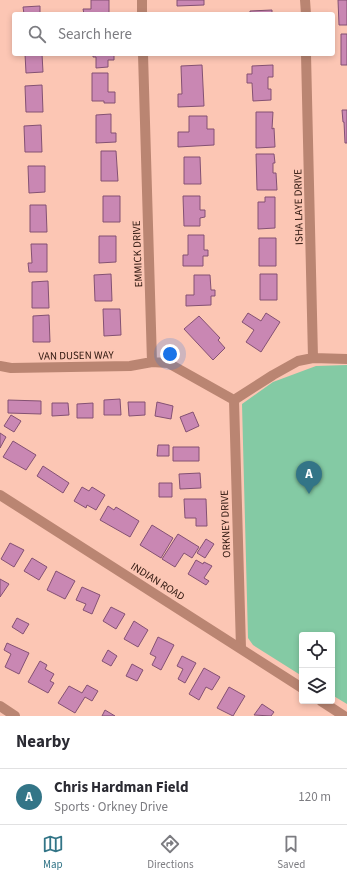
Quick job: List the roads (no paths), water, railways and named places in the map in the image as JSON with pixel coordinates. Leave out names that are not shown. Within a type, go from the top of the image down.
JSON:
[{"type":"street","points":[[142,0],[142,12]]},
{"type":"street","points":[[305,0],[306,12]]},
{"type":"street","name":"EMMICK DRIVE","points":[[144,56],[152,362]]},
{"type":"street","name":"ISHA LAYE DRIVE","points":[[306,56],[313,358]]},
{"type":"street","points":[[152,362],[168,363],[234,400],[298,361],[313,358],[347,359]]},
{"type":"street","name":"VAN DUSEN WAY","points":[[0,366],[11,368],[130,366],[152,362]]},
{"type":"street","name":"ORKNEY DRIVE","points":[[234,400],[241,648]]},
{"type":"street","name":"INDIAN ROAD","points":[[0,496],[299,686]]},
{"type":"street","points":[[326,704],[344,716]]},
{"type":"street","points":[[0,706],[15,716]]},
{"type":"place","name":"Chris Hardman Field","points":[[309,494]]}]
